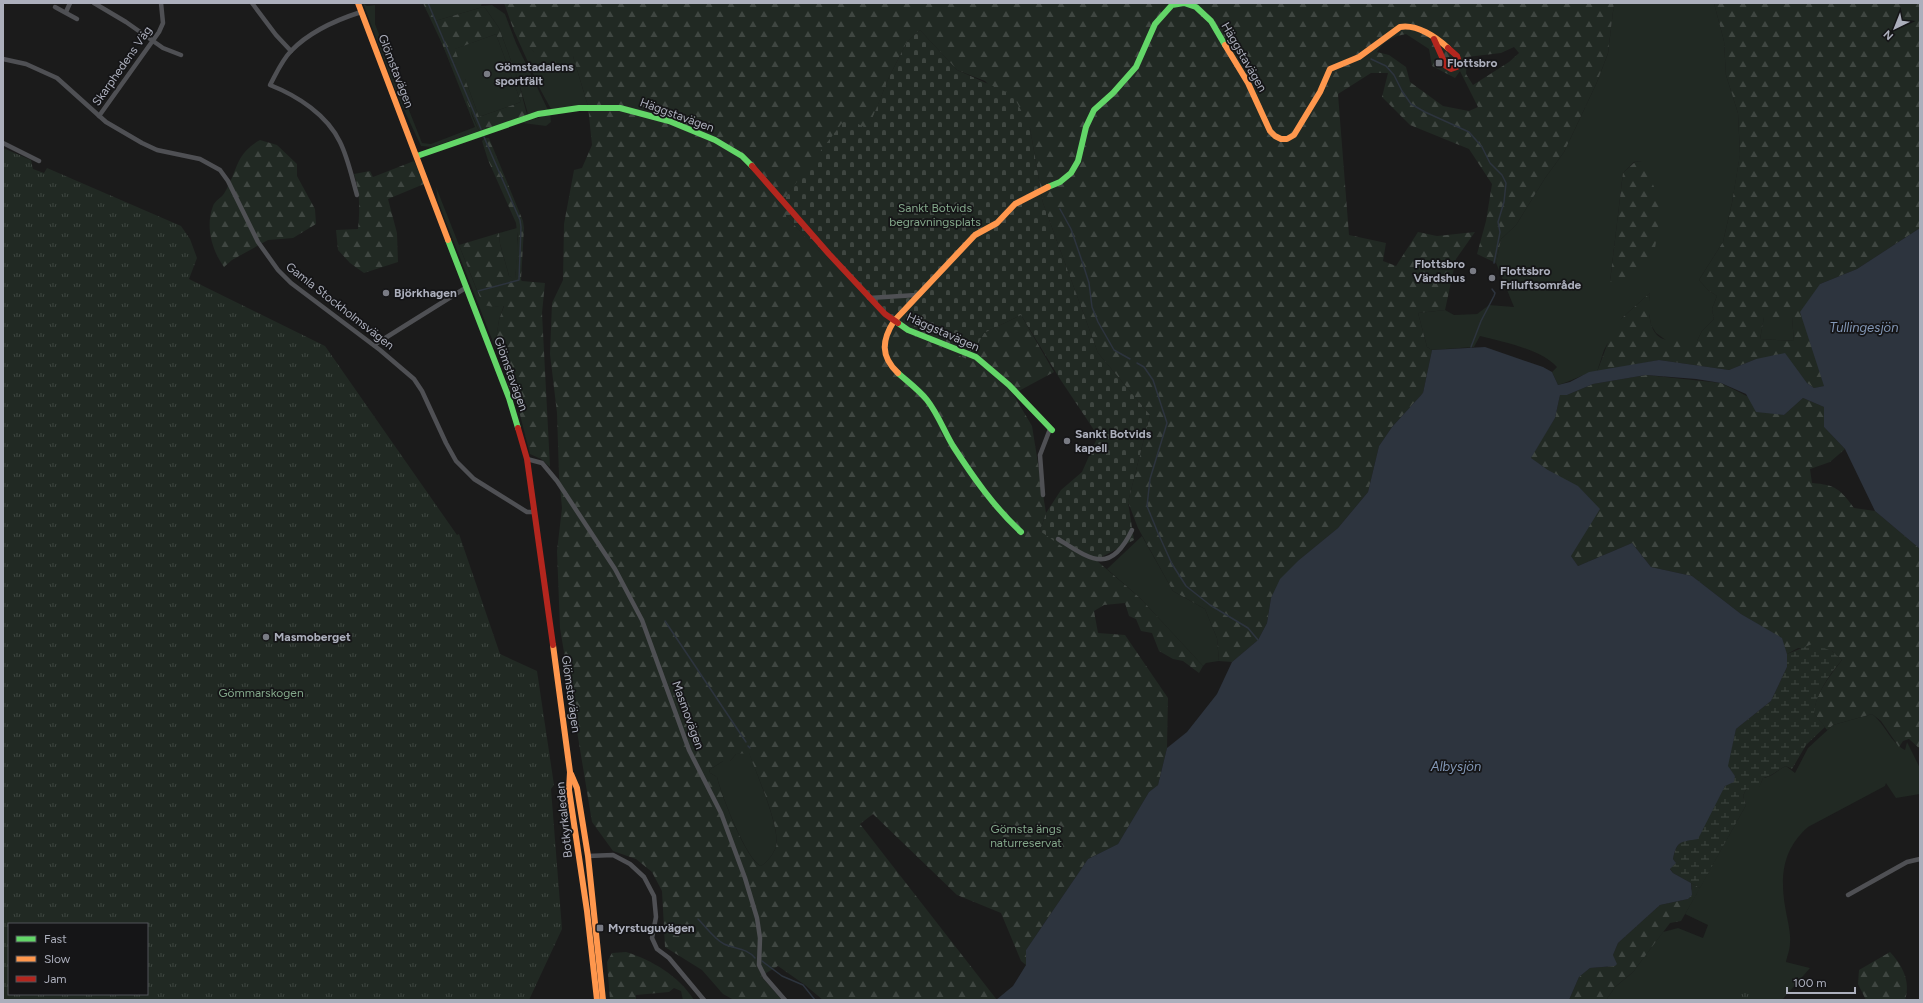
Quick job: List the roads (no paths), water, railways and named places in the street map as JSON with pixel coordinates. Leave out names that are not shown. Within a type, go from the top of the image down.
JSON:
[{"type":"street","points":[[66,12],[70,3]]},
{"type":"street","points":[[94,3],[169,52],[181,55]]},
{"type":"street","name":"Skarphedens Väg","points":[[99,116],[159,32],[163,23],[161,3]]},
{"type":"street","points":[[252,3],[276,35],[291,51]]},
{"type":"street","name":"Glömstavägen","points":[[358,3],[509,398],[527,459],[570,772]]},
{"type":"street","name":"Häggstavägen","points":[[894,321],[975,235],[997,223],[1015,204],[1037,191],[1060,182],[1071,173],[1078,161],[1086,127],[1094,110],[1113,93],[1136,67],[1155,24],[1172,5],[1184,3],[1196,7],[1211,21],[1248,83],[1270,131],[1275,137],[1285,139],[1294,134],[1320,92],[1330,69],[1359,57],[1400,27],[1411,26],[1428,33],[1434,39]]},
{"type":"street","points":[[55,7],[77,19]]},
{"type":"street","points":[[357,195],[340,142],[328,123],[299,99],[270,85],[291,51],[327,25],[361,12]]},
{"type":"street","points":[[1434,39],[1451,49],[1457,56],[1459,62],[1456,67],[1451,69],[1446,66],[1434,39]]},
{"type":"street","name":"Gamla Stockholmsvägen","points":[[3,59],[26,64],[57,78],[99,116],[157,150],[200,159],[220,170],[228,181],[258,242],[278,270],[291,283],[398,364],[417,383],[453,456],[474,479],[527,512],[534,512]]},
{"type":"street","name":"Häggstavägen","points":[[417,156],[545,112],[610,107],[649,114],[715,140],[742,156],[756,169],[869,298],[894,321],[908,330],[976,358],[1009,385],[1051,430]]},
{"type":"street","points":[[3,143],[39,161]]},
{"type":"street","points":[[374,345],[467,287]]},
{"type":"street","name":"Häggstavägen","points":[[869,298],[917,295]]},
{"type":"street","points":[[894,321],[886,334],[884,350],[893,368],[927,400],[941,422],[952,444],[982,489],[1007,519],[1021,532]]},
{"type":"street","points":[[1043,496],[1040,455],[1051,430]]},
{"type":"street","name":"Masmovägen","points":[[527,459],[542,463],[557,481],[616,569],[642,620],[689,750],[721,813],[745,878],[757,918],[760,938],[759,965],[785,1000]]},
{"type":"street","points":[[1058,539],[1081,554],[1102,560],[1115,554],[1132,530]]},
{"type":"street","name":"Botkyrkaleden","points":[[570,772],[570,790],[573,816],[588,919],[597,1000]]},
{"type":"street","name":"Botkyrkaleden","points":[[570,772],[577,788],[588,856],[603,1000]]},
{"type":"street","points":[[573,816],[576,822],[580,850],[582,854],[588,856],[613,856],[630,864],[644,877],[654,896],[656,917],[652,938],[657,949],[669,958],[704,1000]]},
{"type":"street","points":[[580,869],[583,860],[588,856]]},
{"type":"street","points":[[1848,895],[1907,862],[1920,859]]},
{"type":"water","name":"Albysjön","points":[[1920,228],[1920,549],[1875,511],[1845,449],[1824,427],[1824,407],[1803,398],[1784,415],[1756,412],[1746,394],[1721,383],[1696,379],[1646,375],[1593,384],[1567,395],[1560,395],[1555,418],[1531,458],[1548,470],[1578,486],[1600,509],[1571,556],[1578,566],[1632,543],[1651,567],[1692,576],[1741,614],[1782,638],[1787,654],[1787,667],[1771,701],[1736,729],[1728,766],[1735,776],[1734,782],[1725,786],[1698,839],[1681,843],[1676,848],[1673,859],[1676,863],[1670,869],[1673,873],[1691,883],[1692,895],[1688,899],[1660,905],[1618,943],[1613,955],[1617,964],[1615,966],[1590,968],[1579,977],[1569,1000],[996,1000],[1013,986],[1026,965],[1026,950],[1088,859],[1118,844],[1149,792],[1158,785],[1167,748],[1187,732],[1217,694],[1232,662],[1258,640],[1267,623],[1271,598],[1280,579],[1299,560],[1338,528],[1368,492],[1379,446],[1392,427],[1423,393],[1432,350],[1485,347],[1543,367],[1552,372],[1558,385],[1570,382],[1589,372],[1659,360],[1729,370],[1756,359],[1785,353],[1807,383],[1814,388],[1824,386],[1800,312],[1820,284],[1857,269]]},
{"type":"waterway","points":[[428,3],[481,129]]},
{"type":"waterway","points":[[1371,59],[1386,66],[1394,75],[1411,104],[1469,132],[1482,147],[1490,163],[1502,175],[1506,183],[1504,202],[1498,222],[1500,232],[1494,263]]},
{"type":"waterway","points":[[478,291],[519,280],[520,220],[484,137]]},
{"type":"waterway","points":[[1060,209],[1071,229],[1083,264],[1089,283],[1092,307],[1098,322],[1114,350],[1130,359]]},
{"type":"waterway","points":[[1471,347],[1481,321],[1494,296],[1495,293],[1492,289]]},
{"type":"waterway","points":[[1137,363],[1144,367],[1153,380],[1167,423],[1150,479],[1147,506],[1158,533],[1172,564],[1186,586],[1210,605],[1248,628],[1258,640]]},
{"type":"waterway","points":[[665,621],[746,742]]},
{"type":"waterway","points":[[698,919],[721,942],[728,946],[745,950],[755,958]]},
{"type":"waterway","points":[[762,961],[782,976],[803,985],[815,1000]]},
{"type":"place","name":"Flottsbro","points":[[1439,63]]},
{"type":"place","name":"Gömstadalens sportfält","points":[[487,74]]},
{"type":"place","name":"Flottsbro Värdshus","points":[[1473,271]]},
{"type":"place","name":"Flottsbro Friluftsområde","points":[[1492,278]]},
{"type":"place","name":"Björkhagen","points":[[386,293]]},
{"type":"place","name":"Sankt Botvids kapell","points":[[1067,441]]},
{"type":"place","name":"Masmoberget","points":[[266,637]]},
{"type":"place","name":"Myrstuguvägen","points":[[600,928]]},
{"type":"park label","name":"Sankt Botvids begravningsplats","points":[[935,215]]},
{"type":"park label","name":"Gömmarskogen","points":[[261,693]]},
{"type":"park label","name":"Gömsta ängs naturreservat","points":[[1026,836]]},
{"type":"water label","name":"Tullingesjön","points":[[1864,327]]}]
